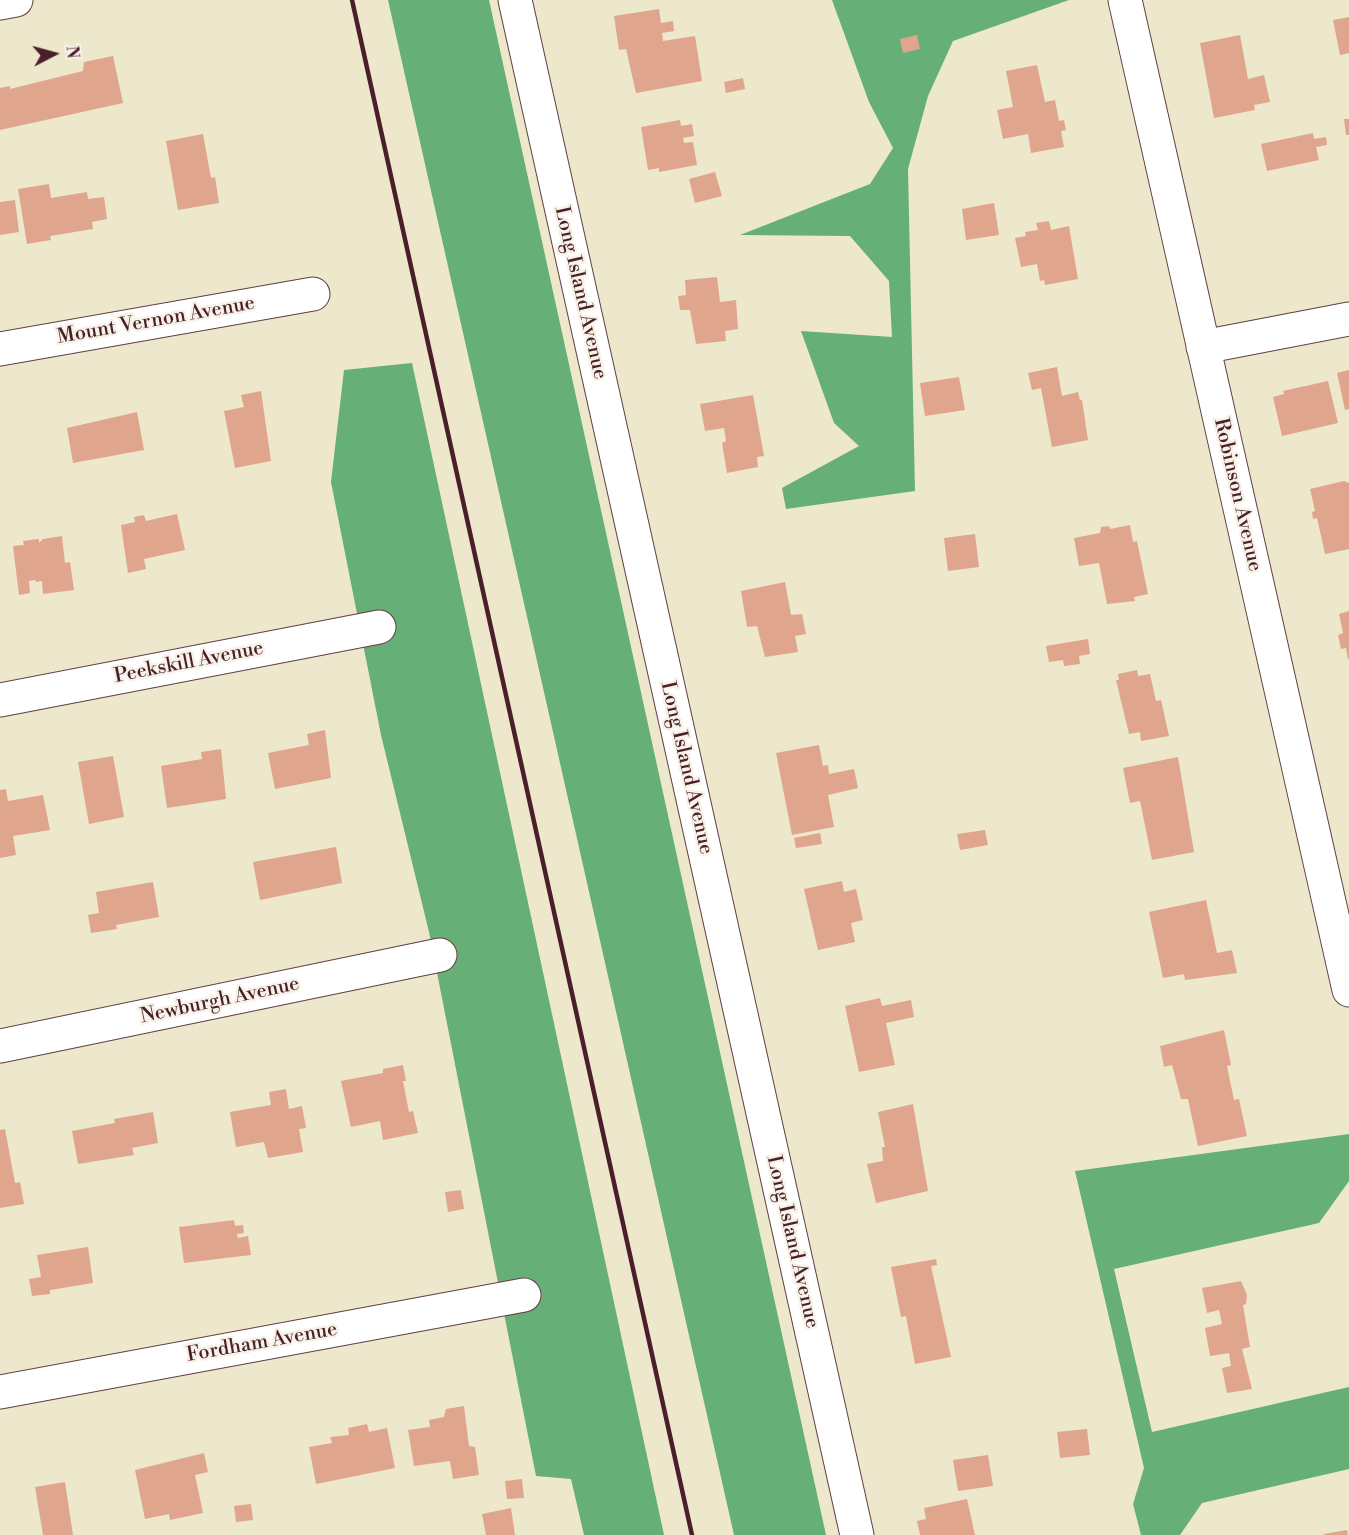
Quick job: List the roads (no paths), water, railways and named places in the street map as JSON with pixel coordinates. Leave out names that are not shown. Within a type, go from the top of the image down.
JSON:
[{"type":"street","points":[[0,3],[16,0]]},
{"type":"street","name":"Long Island Avenue","points":[[515,0],[857,1535]]},
{"type":"street","name":"Robinson Avenue","points":[[1125,0],[1349,990]]},
{"type":"street","name":"Mount Vernon Avenue","points":[[0,349],[313,294]]},
{"type":"street","points":[[1203,347],[1349,319]]},
{"type":"street","name":"Peekskill Avenue","points":[[0,700],[379,627]]},
{"type":"street","name":"Newburgh Avenue","points":[[0,1046],[440,955]]},
{"type":"street","name":"Fordham Avenue","points":[[0,1392],[524,1295]]},
{"type":"railway","points":[[352,0],[692,1535]]}]
